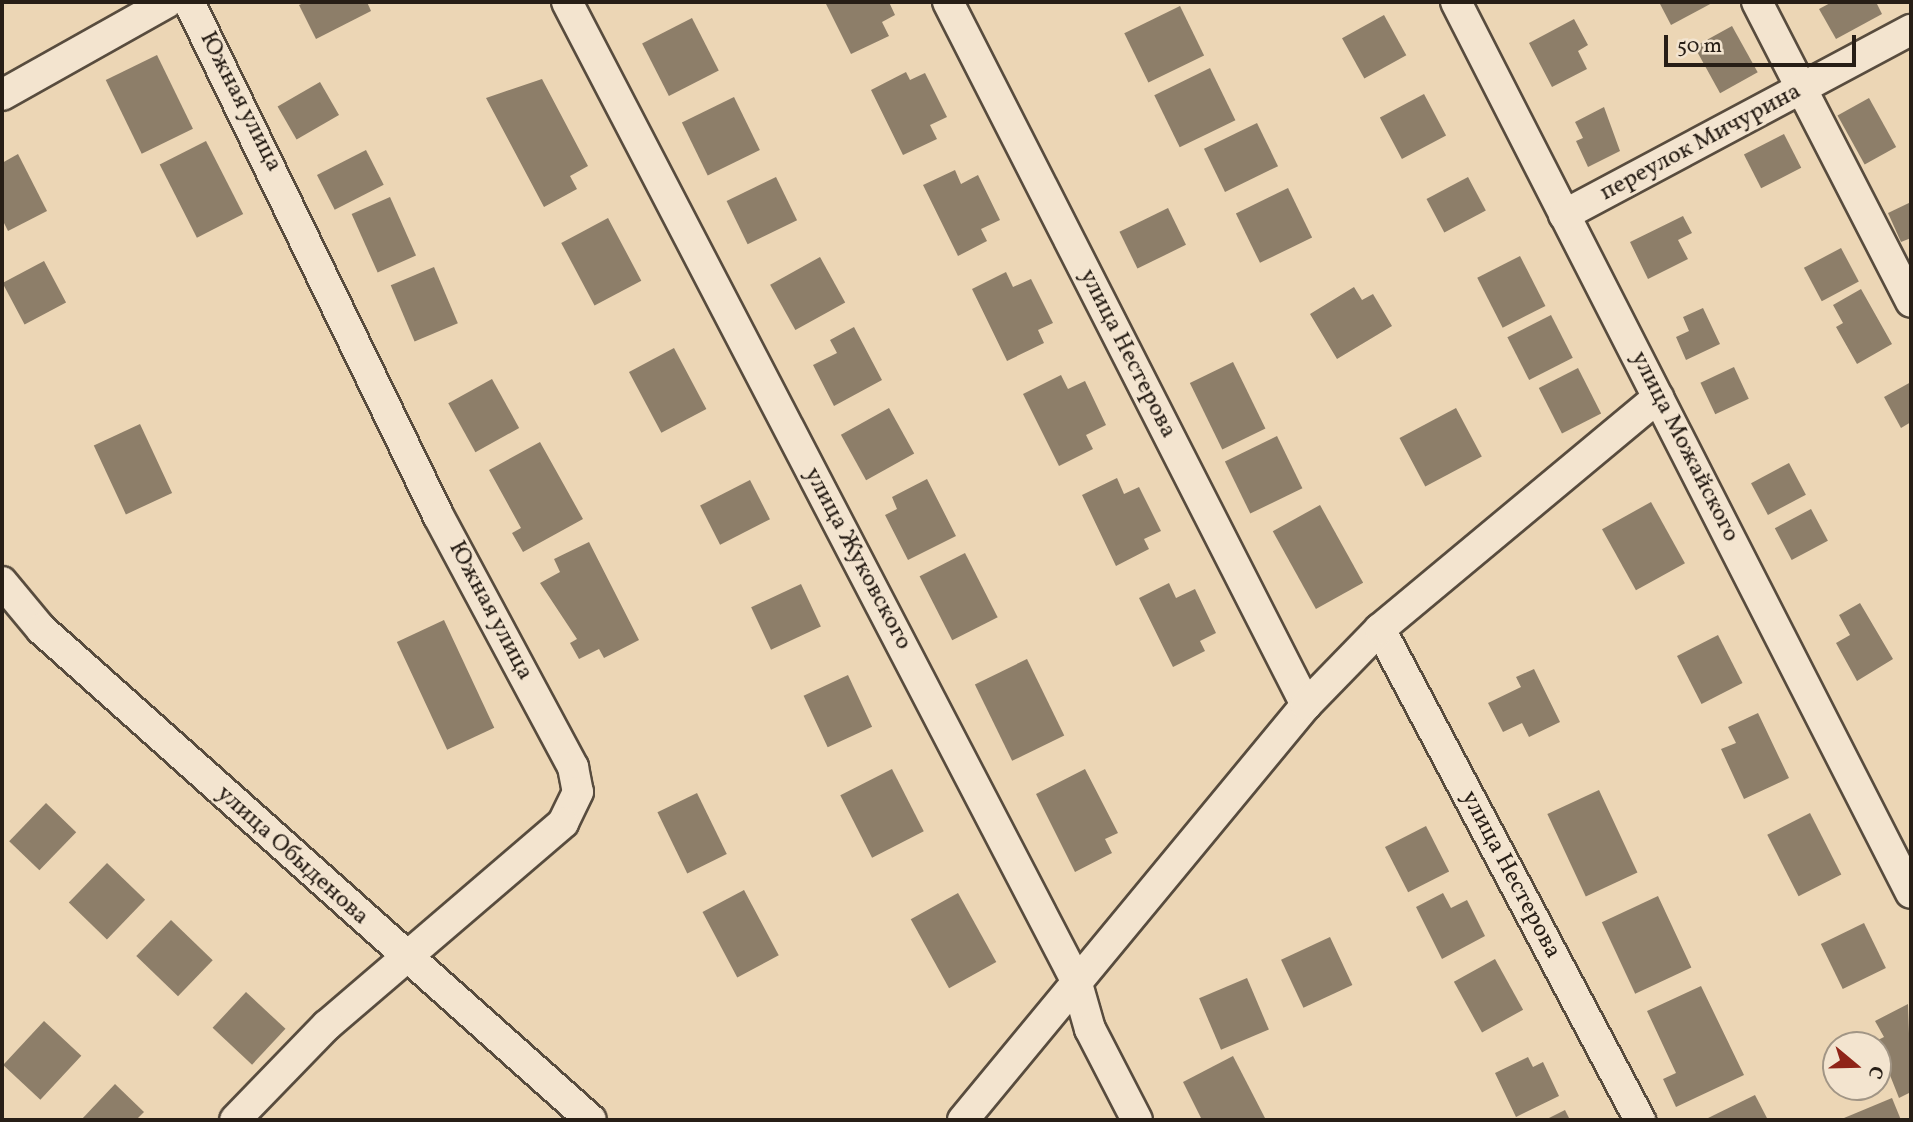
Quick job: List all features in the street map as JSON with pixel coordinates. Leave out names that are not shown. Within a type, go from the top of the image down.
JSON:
[{"type":"street","points":[[2,95],[168,2]]},
{"type":"street","name":"Южная улица","points":[[189,2],[439,517],[573,767],[578,792],[563,823],[327,1025],[235,1120]]},
{"type":"street","name":"улица Жуковского","points":[[566,2],[1076,981],[1090,1029],[1137,1120]]},
{"type":"street","name":"улица Нестерова","points":[[948,2],[1306,705]]},
{"type":"street","name":"улица Можайского","points":[[1456,2],[1911,893]]},
{"type":"street","points":[[1757,2],[1911,302]]},
{"type":"street","name":"переулок Мичурина","points":[[1564,215],[1803,90],[1911,30]]},
{"type":"street","points":[[963,1120],[1306,705],[1380,629],[1658,397]]},
{"type":"street","name":"улица Обыденова","points":[[2,582],[41,629],[405,957],[591,1120]]},
{"type":"street","name":"улица Нестерова","points":[[1380,629],[1640,1120]]},
{"type":"building","points":[[306,2],[367,2],[371,11],[316,39],[299,5]]},
{"type":"building","points":[[825,2],[889,2],[895,15],[882,22],[889,36],[851,54]]},
{"type":"building","points":[[1659,2],[1714,2],[1671,25]]},
{"type":"building","points":[[1832,2],[1876,2],[1882,14],[1836,39],[1819,9]]},
{"type":"building","points":[[1180,6],[1204,55],[1148,83],[1124,33]]},
{"type":"building","points":[[1384,15],[1406,55],[1364,79],[1342,38]]},
{"type":"building","points":[[692,18],[719,71],[669,96],[642,43]]},
{"type":"building","points":[[1574,19],[1588,45],[1578,51],[1587,69],[1552,87],[1529,43]]},
{"type":"building","points":[[1732,26],[1758,72],[1720,93],[1694,47]]},
{"type":"building","points":[[157,55],[193,129],[142,154],[106,80]]},
{"type":"building","points":[[1210,68],[1235,120],[1180,147],[1154,95]]},
{"type":"building","points":[[906,72],[910,80],[925,73],[947,117],[930,125],[937,139],[903,155],[871,90]]},
{"type":"building","points":[[542,79],[588,166],[570,176],[577,189],[544,207],[486,98]]},
{"type":"building","points":[[320,82],[339,115],[297,139],[278,106]]},
{"type":"building","points":[[1424,94],[1446,135],[1402,159],[1380,117]]},
{"type":"building","points":[[734,97],[760,150],[708,175],[682,122]]},
{"type":"building","points":[[1869,98],[1896,147],[1865,164],[1838,115]]},
{"type":"building","points":[[1604,107],[1620,151],[1588,167],[1576,141],[1583,138],[1575,122]]},
{"type":"building","points":[[1257,123],[1278,166],[1225,192],[1204,149]]},
{"type":"building","points":[[1784,134],[1801,168],[1761,188],[1744,154]]},
{"type":"building","points":[[206,141],[243,214],[197,238],[160,165]]},
{"type":"building","points":[[366,150],[384,185],[335,210],[317,175]]},
{"type":"building","points":[[18,154],[47,211],[8,231],[2,219],[2,163]]},
{"type":"building","points":[[955,170],[961,184],[978,175],[1000,220],[981,229],[987,241],[958,256],[923,185]]},
{"type":"building","points":[[776,177],[797,220],[748,244],[727,201]]},
{"type":"building","points":[[1468,177],[1486,211],[1444,233],[1427,199]]},
{"type":"building","points":[[1288,188],[1312,237],[1260,263],[1236,213]]},
{"type":"building","points":[[390,197],[416,255],[378,273],[352,214]]},
{"type":"building","points":[[1911,202],[1911,238],[1901,242],[1888,213]]},
{"type":"building","points":[[1168,208],[1186,245],[1137,269],[1119,232]]},
{"type":"building","points":[[1683,216],[1692,233],[1678,240],[1688,259],[1648,279],[1630,242]]},
{"type":"building","points":[[608,218],[641,281],[595,306],[561,243]]},
{"type":"building","points":[[1841,248],[1859,282],[1822,301],[1804,268]]},
{"type":"building","points":[[1520,256],[1545,306],[1503,328],[1477,278]]},
{"type":"building","points":[[820,257],[845,302],[795,330],[770,285]]},
{"type":"building","points":[[44,261],[66,302],[25,325],[3,283]]},
{"type":"building","points":[[434,267],[458,323],[415,342],[391,285]]},
{"type":"building","points":[[1006,272],[1013,287],[1031,279],[1053,323],[1038,330],[1044,343],[1007,361],[972,289]]},
{"type":"building","points":[[1354,287],[1362,300],[1373,294],[1392,326],[1337,359],[1310,314]]},
{"type":"building","points":[[1861,289],[1892,344],[1857,364],[1836,327],[1843,323],[1833,305]]},
{"type":"building","points":[[1703,308],[1720,344],[1686,360],[1676,337],[1689,331],[1683,317]]},
{"type":"building","points":[[1551,315],[1573,358],[1529,380],[1507,337]]},
{"type":"building","points":[[854,327],[882,380],[834,406],[813,365],[837,353],[830,340]]},
{"type":"building","points":[[674,348],[706,409],[661,433],[629,372]]},
{"type":"building","points":[[1233,362],[1265,429],[1222,450],[1190,383]]},
{"type":"building","points":[[1734,367],[1749,399],[1715,414],[1700,383]]},
{"type":"building","points":[[1578,368],[1601,413],[1562,433],[1539,388]]},
{"type":"building","points":[[1061,375],[1068,389],[1085,381],[1106,425],[1086,435],[1093,449],[1059,466],[1023,394]]},
{"type":"building","points":[[492,379],[519,428],[475,452],[448,403]]},
{"type":"building","points":[[1911,382],[1911,422],[1901,428],[1884,397]]},
{"type":"building","points":[[889,408],[914,453],[866,480],[841,435]]},
{"type":"building","points":[[1456,408],[1482,457],[1425,487],[1399,438]]},
{"type":"building","points":[[140,424],[172,493],[126,514],[94,446]]},
{"type":"building","points":[[1277,436],[1302,488],[1250,514],[1225,461]]},
{"type":"building","points":[[540,442],[583,519],[523,552],[512,533],[521,528],[489,470]]},
{"type":"building","points":[[1789,463],[1806,495],[1768,515],[1751,483]]},
{"type":"building","points":[[1117,478],[1124,494],[1139,487],[1161,531],[1144,539],[1149,549],[1116,566],[1082,495]]},
{"type":"building","points":[[927,479],[956,536],[908,560],[885,515],[897,509],[892,497]]},
{"type":"building","points":[[750,480],[770,519],[720,545],[700,505]]},
{"type":"building","points":[[1651,502],[1685,563],[1636,590],[1602,529]]},
{"type":"building","points":[[1320,505],[1363,583],[1316,609],[1273,531]]},
{"type":"building","points":[[1811,509],[1828,541],[1792,560],[1775,528]]},
{"type":"building","points":[[589,542],[639,640],[604,658],[599,649],[579,659],[570,643],[577,639],[540,583],[560,572],[554,559]]},
{"type":"building","points":[[965,553],[998,617],[952,640],[920,576]]},
{"type":"building","points":[[1169,583],[1176,598],[1195,589],[1216,633],[1200,641],[1205,651],[1173,667],[1139,598]]},
{"type":"building","points":[[801,584],[821,627],[771,650],[751,607]]},
{"type":"building","points":[[1860,603],[1893,659],[1857,681],[1836,643],[1850,635],[1839,615]]},
{"type":"building","points":[[444,620],[494,728],[447,750],[397,642]]},
{"type":"building","points":[[1718,635],[1743,683],[1702,704],[1677,656]]},
{"type":"building","points":[[1027,659],[1064,735],[1012,761],[975,684]]},
{"type":"building","points":[[1534,669],[1560,722],[1529,737],[1522,723],[1503,732],[1488,703],[1521,687],[1516,677]]},
{"type":"building","points":[[848,675],[872,727],[828,747],[804,696]]},
{"type":"building","points":[[1758,713],[1789,778],[1744,799],[1721,749],[1736,743],[1728,727]]},
{"type":"building","points":[[892,769],[924,831],[872,858],[840,795]]},
{"type":"building","points":[[1085,769],[1118,833],[1105,839],[1112,853],[1075,872],[1036,794]]},
{"type":"building","points":[[1599,790],[1637,872],[1586,897],[1547,814]]},
{"type":"building","points":[[697,793],[727,854],[687,873],[657,812]]},
{"type":"building","points":[[46,803],[76,832],[39,870],[9,841]]},
{"type":"building","points":[[1810,813],[1841,874],[1799,896],[1767,835]]},
{"type":"building","points":[[1426,826],[1449,871],[1408,892],[1385,847]]},
{"type":"building","points":[[107,863],[145,900],[107,939],[69,903]]},
{"type":"building","points":[[744,890],[779,955],[737,977],[703,912]]},
{"type":"building","points":[[958,893],[996,962],[949,988],[911,919]]},
{"type":"building","points":[[1443,893],[1451,908],[1467,900],[1485,936],[1442,959],[1416,907]]},
{"type":"building","points":[[1658,896],[1691,968],[1635,994],[1602,922]]},
{"type":"building","points":[[171,920],[213,960],[178,996],[136,956]]},
{"type":"building","points":[[1864,923],[1886,968],[1843,989],[1821,944]]},
{"type":"building","points":[[1330,937],[1352,985],[1303,1008],[1281,960]]},
{"type":"building","points":[[1495,959],[1523,1010],[1482,1033],[1454,982]]},
{"type":"building","points":[[1247,978],[1269,1030],[1221,1050],[1199,998]]},
{"type":"building","points":[[1701,986],[1744,1075],[1676,1107],[1663,1079],[1676,1073],[1647,1011]]},
{"type":"building","points":[[246,992],[285,1029],[252,1065],[213,1028]]},
{"type":"building","points":[[1908,1004],[1911,1092],[1899,1098],[1892,1080],[1892,1031],[1881,1031],[1875,1021]]},
{"type":"building","points":[[44,1021],[81,1056],[40,1100],[3,1065]]},
{"type":"building","points":[[1233,1056],[1266,1120],[1202,1120],[1183,1082]]},
{"type":"building","points":[[1528,1057],[1533,1067],[1543,1062],[1559,1096],[1516,1117],[1495,1073]]},
{"type":"building","points":[[115,1084],[144,1112],[136,1120],[81,1120]]},
{"type":"building","points":[[1755,1095],[1768,1120],[1704,1120]]},
{"type":"building","points":[[1892,1098],[1901,1120],[1845,1120],[1844,1118],[1885,1101],[1892,1101]]},
{"type":"building","points":[[1565,1110],[1570,1120],[1545,1120]]}]
